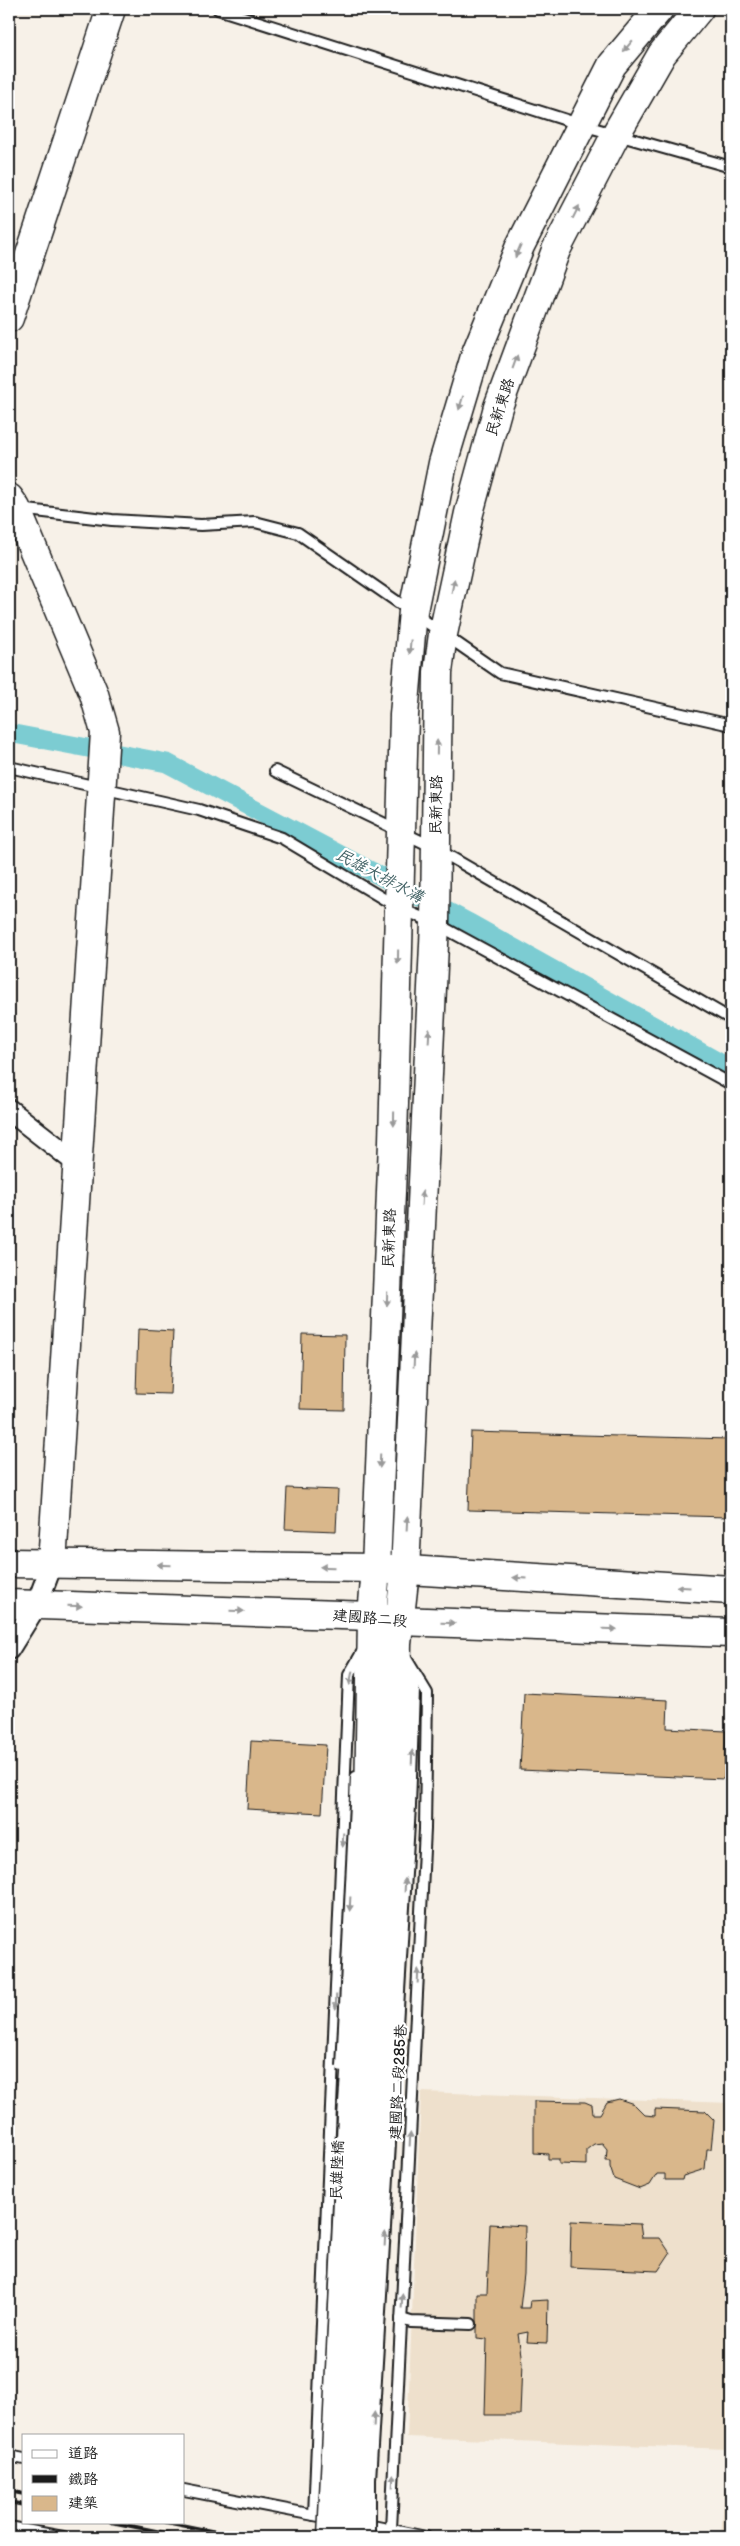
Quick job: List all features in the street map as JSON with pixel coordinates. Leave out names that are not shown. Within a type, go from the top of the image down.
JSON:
[{"type":"main road","points":[[9,318],[111,9]]},
{"type":"main road","points":[[401,831],[404,715],[413,611],[443,463],[476,353],[520,246],[612,65],[659,9]]},
{"type":"main road","name":"民新東路","points":[[382,1805],[405,1571],[435,923],[438,672],[443,634],[469,513],[498,406],[556,250],[616,134],[662,54],[699,9]]},
{"type":"main road","points":[[12,503],[94,694],[105,732],[52,1564]]},
{"type":"main road","name":"民新東路","points":[[382,1805],[372,1625],[376,1568],[393,1142],[401,831]]},
{"type":"main road","points":[[9,1563],[376,1568],[731,1590]]},
{"type":"main road","name":"建國路二段","points":[[9,1604],[37,1604],[372,1625],[398,1633],[731,1633]]},
{"type":"main road","points":[[355,2537],[356,2464],[383,2017],[382,1805]]},
{"type":"main road","name":"民雄陸橋","points":[[332,2537],[351,2137],[367,1906],[382,1805]]},
{"type":"street","points":[[9,1110],[77,1163]]},
{"type":"street","points":[[9,1649],[37,1604],[52,1564]]},
{"type":"lane","points":[[218,9],[582,125],[731,167]]},
{"type":"lane","points":[[12,503],[112,520],[191,524],[255,522],[298,533],[500,672],[731,725]]},
{"type":"lane","points":[[9,767],[198,810],[282,838],[399,908],[435,923],[731,1084]]},
{"type":"lane","points":[[275,772],[436,848],[731,1019]]},
{"type":"lane","points":[[358,1733],[360,1684],[372,1625]]},
{"type":"lane","points":[[314,2515],[350,1675],[372,1625]]},
{"type":"lane","name":"建國路二段285巷","points":[[391,2529],[425,1829],[427,1693],[398,1633]]},
{"type":"lane","points":[[356,1763],[382,1805],[370,2537]]},
{"type":"lane","name":"民雄陸橋","points":[[322,2537],[382,1805]]},
{"type":"lane","points":[[401,2320],[471,2324]]},
{"type":"lane","points":[[9,2456],[22,2459]]},
{"type":"lane","points":[[185,2490],[426,2537]]},
{"type":"lane","points":[[9,2527],[63,2537]]},
{"type":"shaded area","points":[[421,2092],[731,2103],[731,2537],[721,2537],[728,2449],[407,2437]]},
{"type":"building","points":[[138,1329],[173,1331],[170,1394],[136,1393]]},
{"type":"building","points":[[302,1334],[345,1335],[344,1410],[300,1409]]},
{"type":"building","points":[[471,1432],[730,1439],[728,1517],[468,1510]]},
{"type":"building","points":[[287,1488],[338,1490],[336,1531],[285,1529]]},
{"type":"building","points":[[524,1693],[668,1700],[667,1728],[726,1731],[724,1779],[520,1770]]},
{"type":"building","points":[[251,1741],[326,1745],[322,1813],[247,1809]]},
{"type":"building","points":[[619,2099],[634,2104],[645,2115],[655,2116],[655,2109],[705,2111],[714,2120],[711,2149],[707,2149],[705,2169],[683,2176],[682,2180],[665,2180],[665,2174],[657,2174],[650,2185],[640,2189],[614,2179],[610,2161],[606,2161],[607,2149],[602,2143],[594,2144],[586,2150],[586,2165],[559,2164],[559,2159],[548,2159],[548,2154],[534,2153],[534,2101],[585,2102],[592,2105],[593,2114],[600,2114],[607,2102]]},
{"type":"building","points":[[571,2221],[640,2224],[642,2238],[660,2238],[670,2253],[658,2271],[570,2267]]},
{"type":"building","points":[[490,2224],[525,2226],[524,2274],[520,2308],[529,2308],[530,2301],[548,2300],[547,2343],[527,2342],[528,2332],[518,2334],[522,2362],[520,2415],[485,2415],[487,2339],[477,2338],[477,2293],[487,2293]]},
{"type":"waterway","name":"民雄大排水溝","points":[[9,733],[167,763],[471,924],[731,1069]]},
{"type":"railway","points":[[9,2491],[22,2494]]},
{"type":"railway","points":[[9,2502],[22,2505]]},
{"type":"railway","points":[[121,2524],[186,2537]]},
{"type":"railway","points":[[176,2524],[241,2537]]}]
